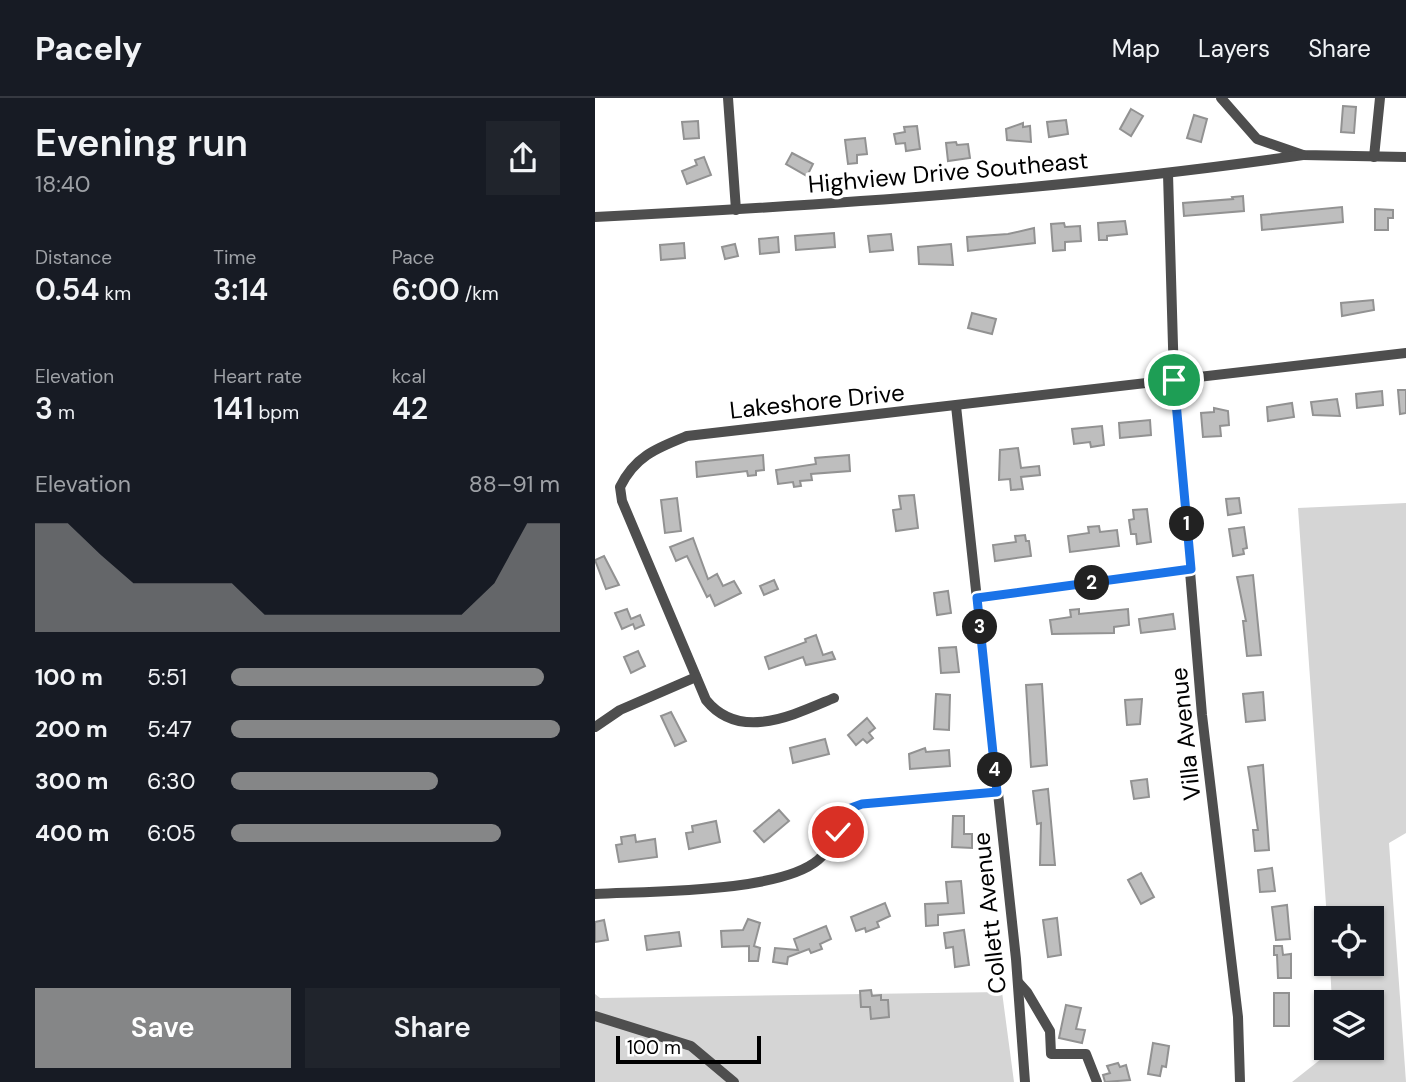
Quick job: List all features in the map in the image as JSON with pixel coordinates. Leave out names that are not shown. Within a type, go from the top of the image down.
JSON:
[{"type":"street","points":[[728,98],[736,210]]},
{"type":"street","points":[[1221,98],[1258,139],[1303,155],[1406,157]]},
{"type":"street","points":[[1374,157],[1380,98]]},
{"type":"street","name":"Highview Drive Southeast","points":[[595,216],[736,210],[1168,174],[1303,155]]},
{"type":"street","name":"Villa Avenue","points":[[1168,174],[1174,380],[1202,715],[1236,1005],[1240,1082]]},
{"type":"street","name":"Lakeshore Drive","points":[[834,698],[793,715],[749,724],[730,720],[715,711],[696,677],[622,501],[620,486],[638,459],[655,448],[687,436],[1406,353]]},
{"type":"street","name":"Collett Avenue","points":[[957,406],[1018,982],[1025,1082]]},
{"type":"street","points":[[977,598],[1191,569]]},
{"type":"street","points":[[595,727],[619,710],[696,677]]},
{"type":"street","points":[[595,894],[759,882],[803,869],[818,859],[838,832],[848,809],[862,804],[997,792]]},
{"type":"street","points":[[1018,982],[1027,992],[1049,1031],[1051,1055],[1086,1054],[1097,1082]]},
{"type":"street","points":[[595,1016],[691,1046],[734,1082]]},
{"type":"shaded area","points":[[1406,503],[1406,833],[1389,843],[1406,1082],[1292,1082],[1320,1060],[1384,1060],[1384,990],[1331,990],[1331,976],[1384,976],[1384,906],[1326,906],[1298,508]]},
{"type":"shaded area","points":[[1002,992],[1014,1082],[595,1082],[595,994],[600,998]]},
{"type":"building","points":[[1343,106],[1356,107],[1354,133],[1341,132]]},
{"type":"building","points":[[1131,109],[1143,116],[1131,136],[1120,129]]},
{"type":"building","points":[[1194,115],[1207,119],[1201,142],[1187,138]]},
{"type":"building","points":[[1066,120],[1068,134],[1049,137],[1047,122]]},
{"type":"building","points":[[698,121],[699,138],[684,139],[682,122]]},
{"type":"building","points":[[1023,123],[1023,127],[1030,126],[1031,142],[1007,140],[1006,129]]},
{"type":"building","points":[[917,126],[920,149],[906,151],[905,143],[896,144],[894,134],[905,132],[904,127]]},
{"type":"building","points":[[865,138],[867,154],[857,155],[857,163],[848,164],[845,140]]},
{"type":"building","points":[[956,142],[957,145],[968,144],[970,158],[948,161],[946,143]]},
{"type":"building","points":[[792,153],[813,164],[807,176],[786,164]]},
{"type":"building","points":[[704,157],[711,175],[687,184],[682,171],[697,165],[695,160]]},
{"type":"building","points":[[1243,196],[1244,211],[1184,216],[1183,203]]},
{"type":"building","points":[[1342,207],[1343,222],[1262,230],[1261,215]]},
{"type":"building","points":[[1375,209],[1393,210],[1393,218],[1388,218],[1388,230],[1375,230]]},
{"type":"building","points":[[1125,221],[1127,234],[1107,236],[1107,240],[1099,240],[1098,223]]},
{"type":"building","points":[[1064,223],[1065,227],[1080,226],[1081,241],[1065,242],[1065,250],[1053,251],[1051,224]]},
{"type":"building","points":[[1034,228],[1035,243],[968,251],[967,237],[1008,234]]},
{"type":"building","points":[[834,233],[835,247],[796,250],[795,236]]},
{"type":"building","points":[[891,234],[893,250],[870,252],[868,236]]},
{"type":"building","points":[[778,237],[779,252],[760,254],[759,239]]},
{"type":"building","points":[[684,243],[685,258],[661,260],[660,245]]},
{"type":"building","points":[[735,244],[738,256],[725,259],[722,247]]},
{"type":"building","points":[[951,244],[953,265],[919,264],[918,247]]},
{"type":"building","points":[[1373,300],[1374,310],[1342,316],[1341,303]]},
{"type":"building","points":[[972,313],[996,319],[992,334],[968,328]]},
{"type":"building","points":[[1398,390],[1406,390],[1406,413],[1400,414]]},
{"type":"building","points":[[1382,391],[1383,405],[1357,408],[1356,394]]},
{"type":"building","points":[[1337,399],[1340,416],[1313,415],[1311,402]]},
{"type":"building","points":[[1292,403],[1294,417],[1268,421],[1267,407]]},
{"type":"building","points":[[1214,408],[1228,411],[1229,425],[1220,426],[1221,436],[1203,437],[1201,413],[1214,412]]},
{"type":"building","points":[[1150,420],[1151,435],[1120,438],[1119,423]]},
{"type":"building","points":[[1102,426],[1104,445],[1091,447],[1090,442],[1074,444],[1072,429]]},
{"type":"building","points":[[1018,448],[1021,468],[1039,466],[1040,475],[1021,477],[1023,489],[1011,490],[1010,479],[999,480],[1000,450]]},
{"type":"building","points":[[763,455],[764,470],[756,471],[756,475],[748,476],[747,471],[697,477],[696,462]]},
{"type":"building","points":[[849,455],[850,471],[811,474],[812,480],[800,481],[801,486],[794,487],[793,482],[778,484],[776,470],[816,464],[815,458]]},
{"type":"building","points":[[914,495],[918,528],[896,531],[893,510],[901,509],[899,496]]},
{"type":"building","points":[[677,498],[681,531],[665,533],[661,500]]},
{"type":"building","points":[[1239,498],[1241,513],[1228,515],[1226,499]]},
{"type":"building","points":[[1147,509],[1151,542],[1137,544],[1136,534],[1131,534],[1129,520],[1134,519],[1133,510]]},
{"type":"building","points":[[1099,526],[1100,532],[1117,530],[1119,546],[1070,552],[1068,536],[1089,533],[1088,527]]},
{"type":"building","points":[[1244,527],[1247,548],[1243,549],[1244,554],[1233,556],[1229,529]]},
{"type":"building","points":[[1025,535],[1026,541],[1029,541],[1031,556],[995,561],[993,545],[1016,542],[1015,536]]},
{"type":"building","points":[[693,538],[708,579],[717,574],[723,586],[734,581],[741,593],[715,606],[710,595],[707,597],[687,556],[676,561],[670,547]]},
{"type":"building","points":[[604,556],[619,585],[606,589],[595,560]]},
{"type":"building","points":[[1253,575],[1261,655],[1247,656],[1243,621],[1246,621],[1237,577]]},
{"type":"building","points":[[774,580],[778,589],[764,595],[760,586]]},
{"type":"building","points":[[948,591],[951,613],[937,615],[934,593]]},
{"type":"building","points":[[627,609],[631,619],[640,615],[644,625],[635,629],[633,624],[622,629],[615,613]]},
{"type":"building","points":[[1079,609],[1079,614],[1128,609],[1129,625],[1114,627],[1114,633],[1052,634],[1050,620],[1071,617],[1070,610]]},
{"type":"building","points":[[1173,614],[1175,629],[1141,633],[1139,619]]},
{"type":"building","points":[[816,635],[823,655],[832,652],[835,659],[806,665],[803,657],[769,669],[765,657],[806,642],[805,639]]},
{"type":"building","points":[[956,647],[959,672],[941,673],[939,648]]},
{"type":"building","points":[[638,651],[645,666],[631,673],[624,657]]},
{"type":"building","points":[[1042,684],[1047,765],[1031,767],[1026,685]]},
{"type":"building","points":[[1263,692],[1265,720],[1246,722],[1243,694]]},
{"type":"building","points":[[936,694],[950,695],[949,730],[934,729]]},
{"type":"building","points":[[1142,699],[1140,724],[1127,725],[1125,700]]},
{"type":"building","points":[[671,712],[686,741],[675,746],[661,716]]},
{"type":"building","points":[[867,718],[875,728],[869,733],[873,738],[867,743],[863,739],[856,745],[848,735]]},
{"type":"building","points":[[825,739],[829,754],[793,763],[790,748]]},
{"type":"building","points":[[925,748],[926,752],[949,750],[950,766],[910,769],[909,754]]},
{"type":"building","points":[[1263,765],[1269,850],[1255,851],[1253,830],[1258,830],[1248,767]]},
{"type":"building","points":[[1147,779],[1149,797],[1134,799],[1131,781]]},
{"type":"building","points":[[1048,789],[1055,865],[1040,865],[1041,823],[1037,824],[1033,791]]},
{"type":"building","points":[[779,810],[789,821],[764,842],[754,831]]},
{"type":"building","points":[[953,816],[964,816],[964,834],[972,834],[972,848],[952,847]]},
{"type":"building","points":[[716,821],[720,842],[689,849],[686,833],[693,832],[692,826]]},
{"type":"building","points":[[635,835],[636,842],[655,839],[657,857],[619,862],[616,845],[622,844],[621,837]]},
{"type":"building","points":[[1272,868],[1275,891],[1260,892],[1258,870]]},
{"type":"building","points":[[1141,873],[1154,897],[1141,904],[1128,880]]},
{"type":"building","points":[[961,881],[964,913],[938,915],[938,925],[926,926],[925,904],[948,903],[946,882]]},
{"type":"building","points":[[885,903],[890,916],[877,922],[879,927],[866,932],[865,928],[856,931],[851,917]]},
{"type":"building","points":[[1287,905],[1290,939],[1276,940],[1272,907]]},
{"type":"building","points":[[1057,918],[1061,955],[1048,957],[1043,920]]},
{"type":"building","points":[[748,919],[760,923],[754,946],[760,948],[758,961],[749,961],[749,946],[722,947],[721,931],[743,930]]},
{"type":"building","points":[[604,920],[608,940],[595,942],[595,922]]},
{"type":"building","points":[[826,926],[831,939],[820,944],[822,949],[811,953],[809,949],[788,957],[787,964],[773,962],[775,948],[798,950],[794,939]]},
{"type":"building","points":[[964,930],[969,965],[955,967],[953,947],[946,948],[944,933]]},
{"type":"building","points":[[679,932],[681,946],[647,950],[645,936]]},
{"type":"building","points":[[1274,946],[1282,946],[1283,955],[1291,954],[1291,978],[1278,978]]},
{"type":"building","points":[[871,990],[872,996],[881,995],[881,1000],[888,1000],[889,1017],[871,1019],[870,1007],[861,1007],[860,991]]},
{"type":"building","points":[[1274,993],[1289,993],[1289,1026],[1274,1026]]},
{"type":"building","points":[[1066,1005],[1081,1008],[1076,1029],[1085,1030],[1082,1043],[1059,1038]]},
{"type":"building","points":[[1153,1043],[1169,1046],[1166,1067],[1162,1066],[1160,1076],[1148,1074]]},
{"type":"building","points":[[1118,1063],[1120,1067],[1126,1065],[1130,1080],[1105,1082],[1103,1075],[1110,1073],[1107,1066]]},
{"type":"route","points":[[838,832],[848,809],[862,804],[997,792],[977,598],[1191,569],[1174,380]]}]
